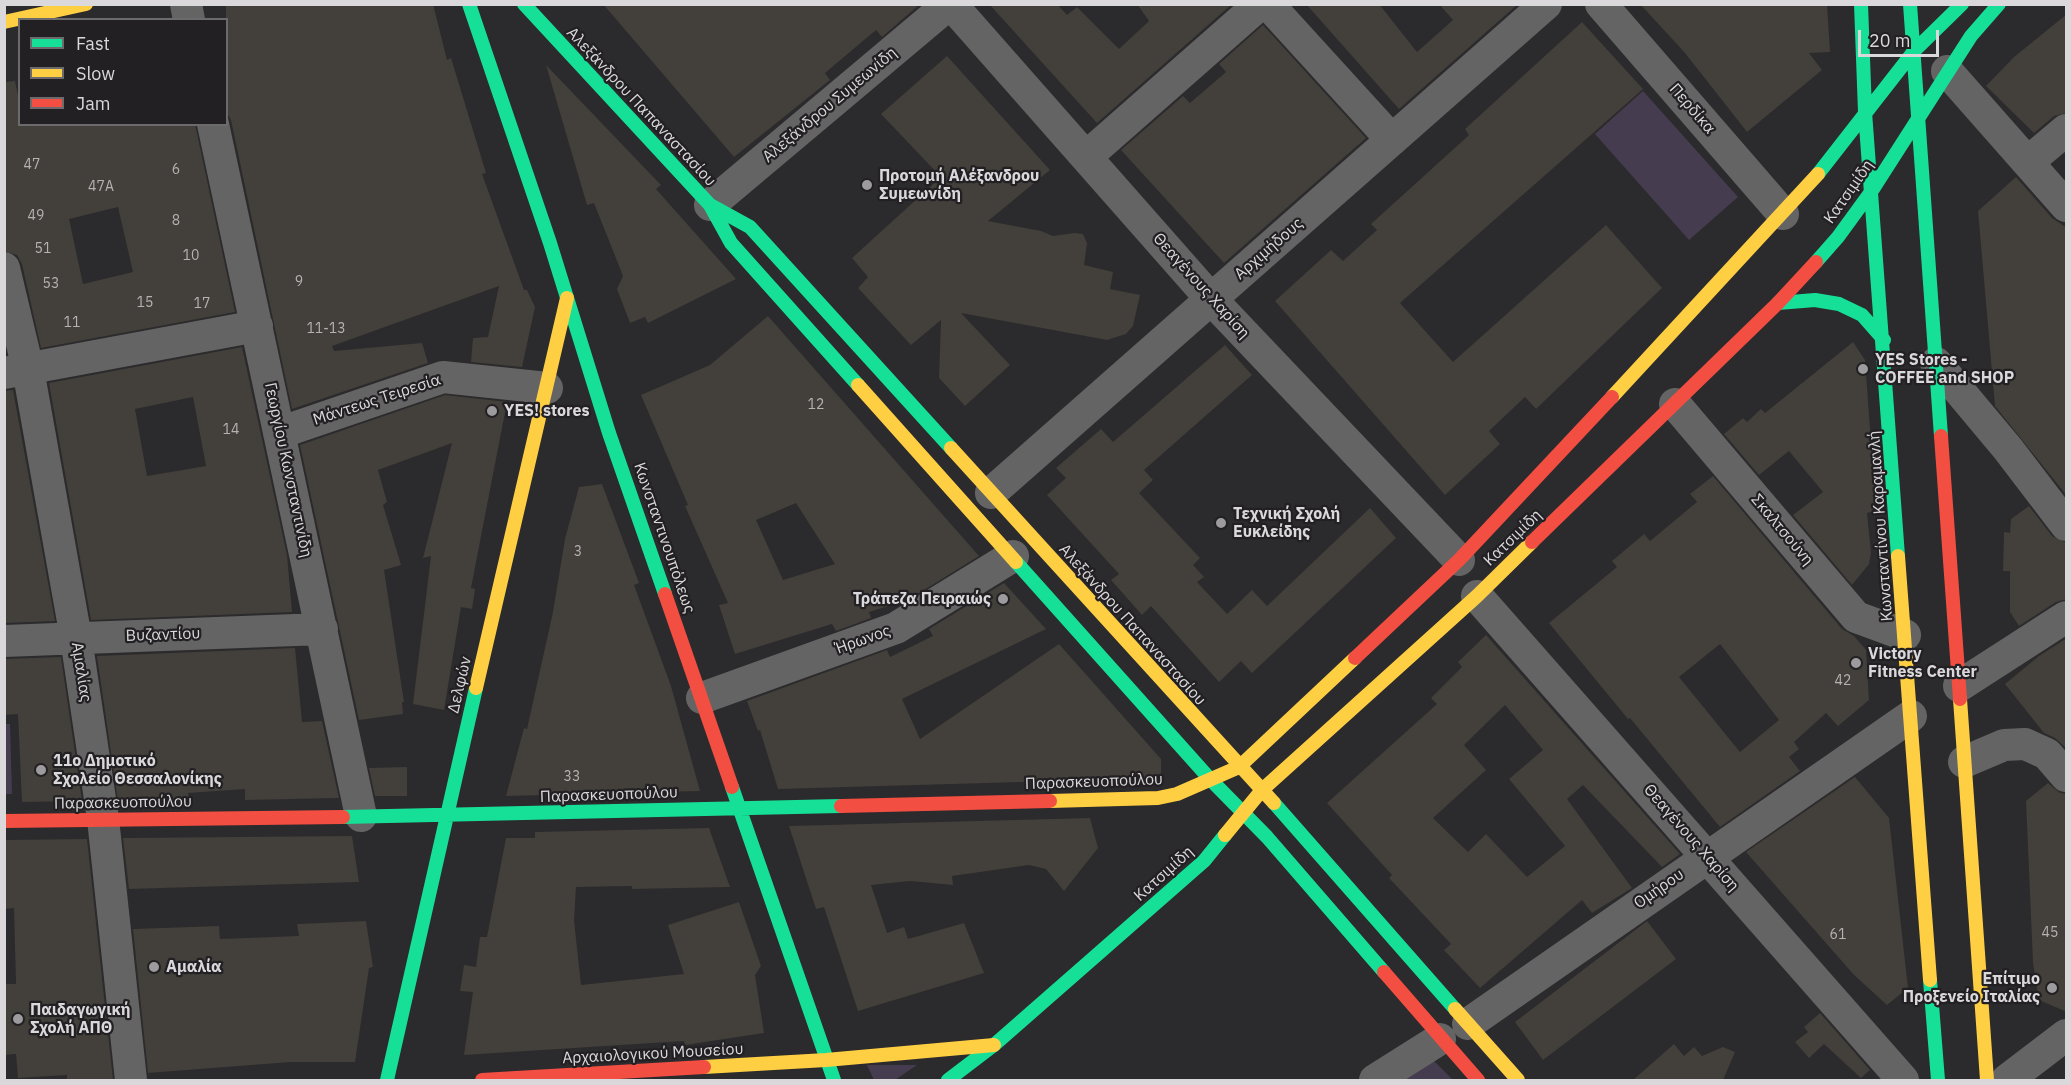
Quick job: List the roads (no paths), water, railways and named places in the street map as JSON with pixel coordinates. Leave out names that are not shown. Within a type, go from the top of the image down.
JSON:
[{"type":"main road","points":[[22,18],[86,4]]},
{"type":"main road","name":"Κωνσταντινουπόλεως","points":[[469,4],[567,297],[609,433],[834,1080]]},
{"type":"main road","name":"Αλεξάνδρου Παπαναστασίου","points":[[524,4],[710,205],[731,243],[1209,778],[1267,837],[1440,1039],[1478,1080]]},
{"type":"main road","name":"Κωνσταντίνου Καραμανλή","points":[[1861,4],[1865,112],[1873,189],[1938,1080]]},
{"type":"main road","points":[[1910,4],[1987,1080]]},
{"type":"main road","name":"Κατσιμίδη","points":[[1209,778],[1239,767],[1459,560],[1783,214],[1914,51],[1962,4]]},
{"type":"main road","name":"Κατσιμίδη","points":[[961,1076],[1204,861],[1262,790],[1477,596],[1778,303],[1838,237],[1873,189],[1947,71],[1979,25],[2000,4]]},
{"type":"main road","name":"Αλεξάνδρου Παπαναστασίου","points":[[710,205],[750,227],[1262,790],[1518,1080]]},
{"type":"main road","name":"Δελφών","points":[[387,1080],[567,297]]},
{"type":"main road","points":[[1778,303],[1815,300],[1839,304],[1866,318],[1884,340]]},
{"type":"main road","name":"Παρασκευοπούλου","points":[[4,821],[446,816],[1158,798],[1177,794],[1209,778]]},
{"type":"main road","points":[[826,1060],[994,1045]]},
{"type":"main road","name":"Αρχαιολογικού Μουσείου","points":[[482,1080],[598,1077],[826,1060]]},
{"type":"street","name":"Αλεξάνδρου Συμεωνίδη","points":[[710,205],[950,4]]},
{"type":"street","name":"Θεαγένους Χαρίση","points":[[950,4],[1212,299],[1459,560]]},
{"type":"street","points":[[1086,157],[1260,4]]},
{"type":"street","points":[[1268,4],[1392,140]]},
{"type":"street","name":"Αρχιμήδους","points":[[991,493],[1546,4]]},
{"type":"street","name":"Περδίκα","points":[[1601,4],[1783,214]]},
{"type":"street","points":[[1947,71],[2067,206]]},
{"type":"street","name":"Γεωργίου Κωνσταντινίδη","points":[[213,126],[361,816]]},
{"type":"street","points":[[2028,162],[2067,130]]},
{"type":"street","name":"Αμαλίας","points":[[4,268],[16,371],[76,638],[103,819],[131,1080]]},
{"type":"street","points":[[16,371],[257,326]]},
{"type":"street","points":[[1936,363],[2067,525]]},
{"type":"street","name":"Μάντεως Τειρεσία","points":[[279,433],[443,377],[547,388]]},
{"type":"street","name":"Σκαλτσούνη","points":[[1675,404],[1856,617],[1905,635]]},
{"type":"street","name":"Ήρωνος","points":[[702,698],[896,628],[1013,556]]},
{"type":"street","name":"Θεαγένους Χαρίση","points":[[1477,596],[1903,1080]]},
{"type":"street","points":[[1959,686],[2067,616]]},
{"type":"street","name":"Βυζαντίου","points":[[4,641],[322,629]]},
{"type":"street","name":"Ομήρου","points":[[1468,1024],[1707,855],[1911,716]]},
{"type":"street","points":[[1964,762],[2004,745],[2025,744],[2047,754],[2067,776]]},
{"type":"street","points":[[2007,1080],[2067,1035]]},
{"type":"street","points":[[1375,1080],[1440,1039]]},
{"type":"place","name":"Προτομή Αλέξανδρου Συμεωνίδη","points":[[867,185]]},
{"type":"place","name":"YES Stores - COFFEE and SHOP","points":[[1863,369]]},
{"type":"place","name":"YES! stores","points":[[492,411]]},
{"type":"place","name":"Τεχνική Σχολή Ευκλείδης","points":[[1221,523]]},
{"type":"place","name":"Τράπεζα Πειραιώς","points":[[1003,599]]},
{"type":"place","name":"Victory Fitness Center","points":[[1856,663]]},
{"type":"place","name":"11ο Δημοτικό Σχολείο Θεσσαλονίκης","points":[[41,770]]},
{"type":"place","name":"Αμαλία","points":[[154,967]]},
{"type":"place","name":"Επίτιμο Προξενείο Ιταλίας","points":[[2052,988]]},
{"type":"place","name":"Παιδαγωγική Σχολή ΑΠΘ","points":[[18,1019]]}]
